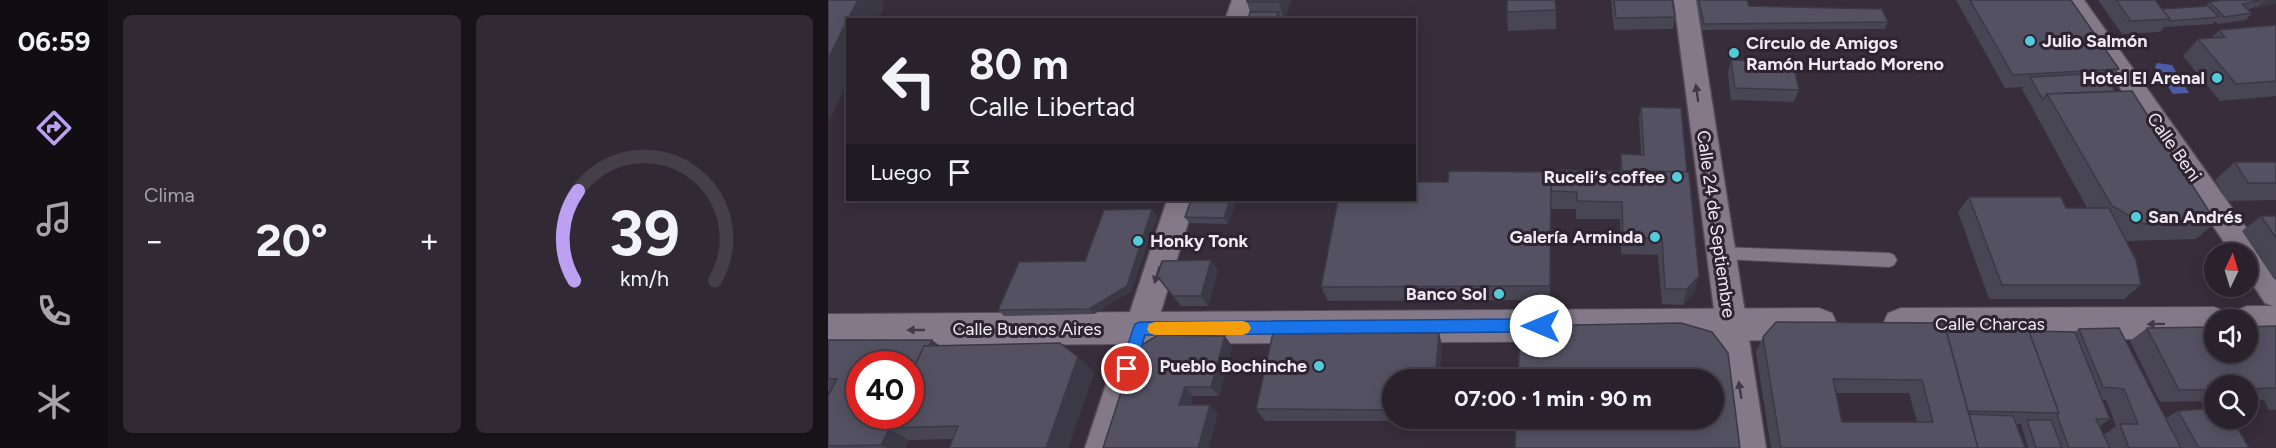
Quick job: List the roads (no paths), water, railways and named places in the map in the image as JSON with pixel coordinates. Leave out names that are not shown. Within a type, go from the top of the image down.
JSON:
[{"type":"street","points":[[1238,18],[1244,0]]},
{"type":"street","name":"Calle 24 de Septiembre","points":[[1684,0],[1749,448]]},
{"type":"street","name":"Calle Beni","points":[[2072,0],[2276,294]]},
{"type":"street","points":[[1102,448],[1181,201]]},
{"type":"street","name":"Calle Charcas","points":[[1730,324],[2204,322]]},
{"type":"street","points":[[2258,322],[2276,322]]},
{"type":"street","name":"Calle Buenos Aires","points":[[828,330],[1730,324]]},
{"type":"lane","points":[[1720,253],[1889,260]]},
{"type":"water","points":[[2157,63],[2172,65],[2189,93],[2173,94],[2155,67]]},
{"type":"place","name":"Julio Salmón","points":[[2030,41]]},
{"type":"place","name":"Círculo de Amigos Ramón Hurtado Moreno","points":[[1734,53]]},
{"type":"place","name":"Hotel El Arenal","points":[[2217,78]]},
{"type":"place","name":"Ruceli‘s coffee","points":[[1677,177]]},
{"type":"place","name":"San Andrés","points":[[2136,217]]},
{"type":"place","name":"Galería Arminda","points":[[1655,237]]},
{"type":"place","name":"Honky Tonk","points":[[1138,241]]},
{"type":"place","name":"Banco Sol","points":[[1499,294]]},
{"type":"place","name":"Pueblo Bochinche","points":[[1319,366]]}]
